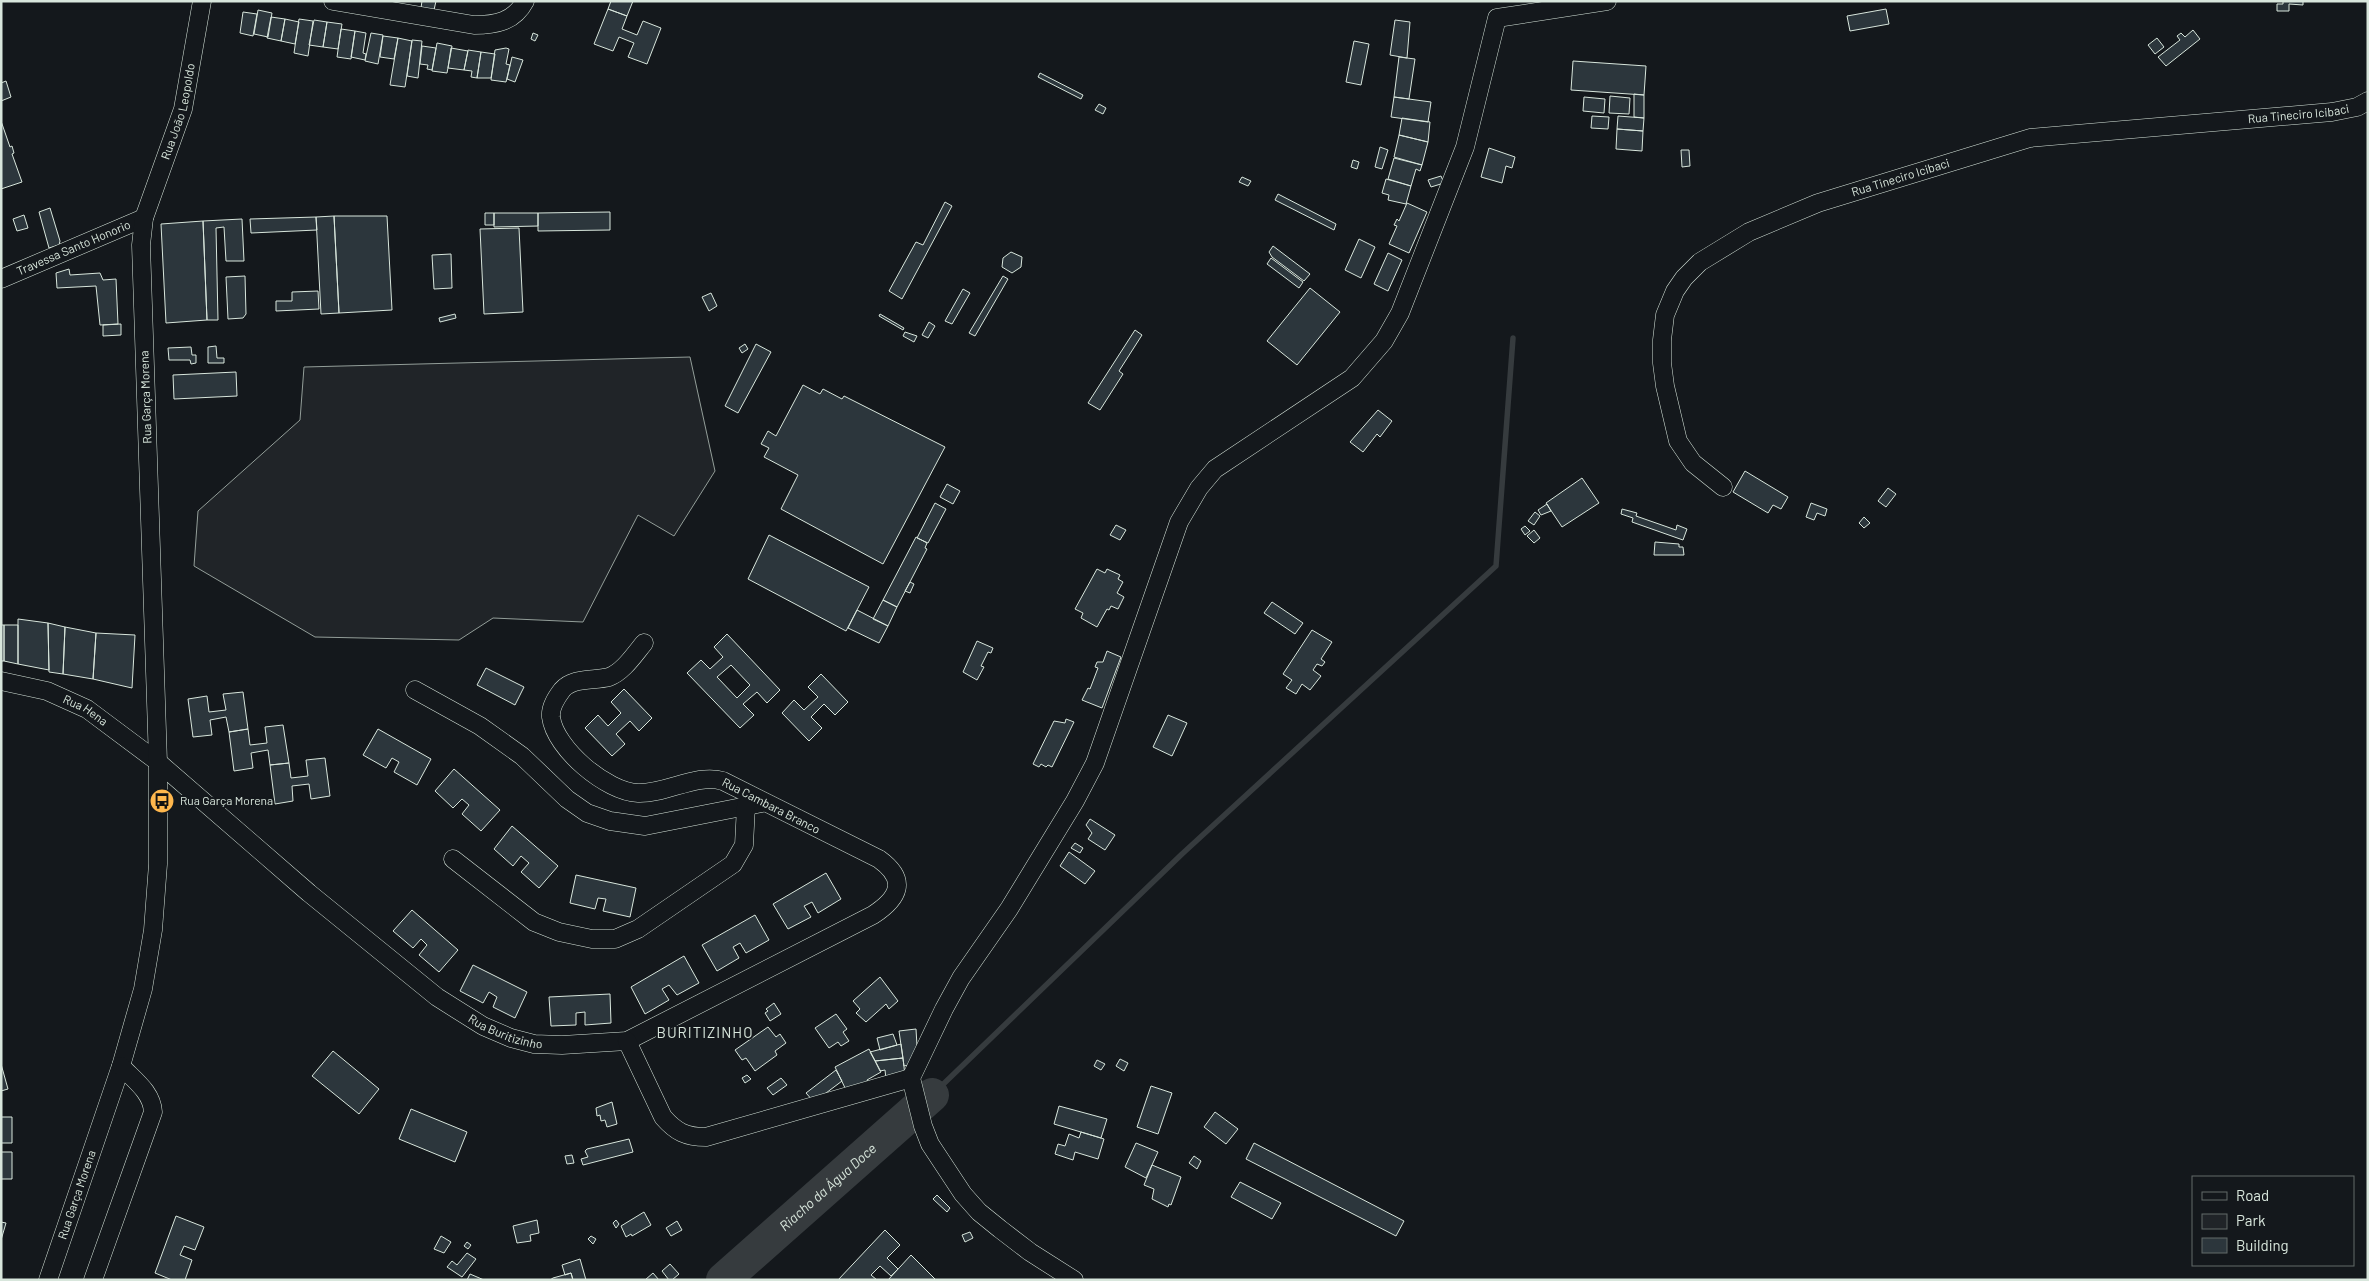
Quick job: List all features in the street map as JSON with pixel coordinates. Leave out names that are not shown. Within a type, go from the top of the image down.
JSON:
[{"type":"street","name":"Rua João Leopoldo","points":[[144,218],[183,109],[202,1]]},
{"type":"street","points":[[333,1],[474,25],[487,25],[509,20],[525,1]]},
{"type":"street","points":[[1074,1280],[1008,1235],[979,1212],[963,1194],[930,1144],[922,1126],[911,1078],[961,978],[1014,901],[1075,801],[1095,763],[1179,522],[1188,506],[1216,470],[1352,378],[1384,341],[1400,313],[1465,147],[1498,10],[1607,1]]},
{"type":"street","name":"Rua Tineciro Icibaci","points":[[1723,487],[1693,463],[1678,441],[1665,386],[1662,340],[1665,315],[1675,292],[1684,278],[1700,262],[1749,232],[1818,203],[1874,184],[2030,138],[2332,112],[2357,107],[2368,101]]},
{"type":"street","name":"Travessa Santo Honorio","points":[[1,279],[144,218]]},
{"type":"street","name":"Rua Garça Morena","points":[[48,1280],[121,1066],[143,989],[153,930],[158,864],[158,762],[141,274],[141,245],[144,218]]},
{"type":"street","name":"Rua Cambara Branco","points":[[644,643],[620,671],[608,677],[579,681],[564,687],[556,698],[551,716],[562,741],[588,770],[602,782],[619,790],[649,793],[712,778],[723,781],[754,804],[879,859],[893,871],[898,883]]},
{"type":"street","name":"Rua Hena","points":[[1,681],[47,691],[87,708],[158,762]]},
{"type":"street","points":[[416,690],[480,726],[522,756],[567,799],[587,813],[610,821],[645,826],[754,804],[744,845],[733,864],[638,929],[616,939],[592,939],[559,932],[534,922],[453,859]]},
{"type":"street","name":"Rua Buritizinho","points":[[158,762],[316,899],[437,997],[483,1026],[511,1038],[534,1044],[562,1045],[627,1041],[873,916],[893,899],[898,883]]},
{"type":"street","points":[[627,1041],[663,1117],[681,1134],[692,1137],[706,1137],[911,1078]]},
{"type":"street","points":[[93,1280],[153,1112],[148,1095],[121,1066]]},
{"type":"green space","points":[[690,357],[715,471],[674,536],[638,515],[583,622],[493,618],[459,640],[315,637],[194,566],[198,511],[300,420],[304,367]]},
{"type":"building","points":[[422,1],[436,1],[434,10],[421,8]]},
{"type":"building","points":[[611,1],[633,1],[627,16],[608,9]]},
{"type":"building","points":[[2283,1],[2303,1],[2303,5],[2289,4],[2289,11],[2277,11],[2277,4],[2283,4]]},
{"type":"building","points":[[608,9],[627,16],[622,29],[637,35],[643,21],[661,28],[647,64],[628,57],[634,43],[619,37],[613,51],[594,44]]},
{"type":"building","points":[[1886,9],[1889,24],[1850,31],[1847,16]]},
{"type":"building","points":[[258,10],[272,13],[268,37],[254,34]]},
{"type":"building","points":[[243,12],[257,14],[253,36],[240,33]]},
{"type":"building","points":[[271,17],[285,19],[281,41],[267,38]]},
{"type":"building","points":[[285,19],[299,22],[295,44],[281,41]]},
{"type":"building","points":[[299,19],[313,21],[308,56],[294,53]]},
{"type":"building","points":[[314,20],[327,22],[323,47],[309,45]]},
{"type":"building","points":[[1395,20],[1410,22],[1407,58],[1390,55]]},
{"type":"building","points":[[327,22],[342,24],[338,49],[323,47]]},
{"type":"building","points":[[341,29],[355,31],[351,59],[337,57]]},
{"type":"building","points":[[2193,30],[2200,39],[2166,66],[2158,57],[2180,40],[2177,36],[2181,33],[2185,37]]},
{"type":"building","points":[[355,31],[366,33],[363,53],[366,54],[365,60],[351,57]]},
{"type":"building","points":[[371,33],[383,35],[378,64],[365,61]]},
{"type":"building","points":[[533,33],[538,35],[535,41],[531,39]]},
{"type":"building","points":[[383,36],[398,38],[394,59],[380,57]]},
{"type":"building","points":[[398,38],[412,41],[405,87],[390,85]]},
{"type":"building","points":[[2157,38],[2164,47],[2155,54],[2148,45]]},
{"type":"building","points":[[412,40],[422,41],[418,78],[407,76]]},
{"type":"building","points":[[1354,41],[1369,44],[1361,85],[1346,82]]},
{"type":"building","points":[[437,43],[452,46],[447,73],[432,71]]},
{"type":"building","points":[[422,46],[436,48],[432,70],[427,69],[428,65],[420,64]]},
{"type":"building","points":[[451,48],[468,51],[464,70],[448,68]]},
{"type":"building","points":[[509,49],[506,64],[510,65],[506,82],[491,80],[495,50]]},
{"type":"building","points":[[468,50],[481,52],[477,78],[471,77],[472,71],[464,70]]},
{"type":"building","points":[[481,52],[495,54],[491,78],[477,78]]},
{"type":"building","points":[[512,57],[523,60],[515,82],[507,79]]},
{"type":"building","points":[[1399,57],[1415,59],[1409,99],[1394,97]]},
{"type":"building","points":[[1573,61],[1646,66],[1644,95],[1571,90]]},
{"type":"building","points":[[1040,73],[1083,95],[1081,99],[1038,77]]},
{"type":"building","points":[[6,81],[11,97],[1,101],[1,83]]},
{"type":"building","points":[[1634,94],[1644,95],[1644,118],[1634,117]]},
{"type":"building","points":[[1610,96],[1630,98],[1629,114],[1609,113]]},
{"type":"building","points":[[1394,97],[1431,102],[1428,122],[1391,117]]},
{"type":"building","points":[[1584,97],[1605,99],[1604,113],[1583,111]]},
{"type":"building","points":[[1099,104],[1106,108],[1103,114],[1095,110]]},
{"type":"building","points":[[1592,116],[1609,117],[1608,129],[1591,128]]},
{"type":"building","points":[[1618,116],[1644,118],[1643,131],[1617,129]]},
{"type":"building","points":[[1402,118],[1430,122],[1428,142],[1399,135]]},
{"type":"building","points":[[1,121],[10,147],[12,146],[14,153],[12,154],[22,182],[1,189]]},
{"type":"building","points":[[1617,129],[1643,131],[1642,151],[1616,149]]},
{"type":"building","points":[[1399,135],[1428,142],[1422,165],[1394,157]]},
{"type":"building","points":[[1380,147],[1388,150],[1382,169],[1375,167]]},
{"type":"building","points":[[1489,148],[1515,157],[1512,168],[1506,166],[1502,183],[1481,177]]},
{"type":"building","points":[[1681,150],[1689,150],[1690,166],[1682,167]]},
{"type":"building","points":[[1394,158],[1422,165],[1420,171],[1416,169],[1411,186],[1388,179]]},
{"type":"building","points":[[1353,160],[1359,162],[1357,169],[1351,167]]},
{"type":"building","points":[[1441,176],[1444,183],[1431,187],[1428,180]]},
{"type":"building","points":[[1242,177],[1251,181],[1248,186],[1239,182]]},
{"type":"building","points":[[1386,179],[1411,186],[1406,204],[1388,200],[1389,195],[1382,193]]},
{"type":"building","points":[[1278,194],[1336,224],[1334,230],[1275,200]]},
{"type":"building","points":[[945,202],[952,206],[902,299],[889,291],[916,242],[923,245]]},
{"type":"building","points":[[1407,203],[1427,212],[1409,253],[1389,244],[1397,226],[1394,225],[1397,219],[1399,221]]},
{"type":"building","points":[[50,208],[60,241],[59,245],[49,248],[39,212]]},
{"type":"building","points":[[610,212],[610,230],[538,231],[538,213]]},
{"type":"building","points":[[485,213],[494,213],[494,225],[485,225]]},
{"type":"building","points":[[494,213],[538,213],[538,226],[494,227]]},
{"type":"building","points":[[24,215],[28,228],[17,231],[13,219]]},
{"type":"building","points":[[334,216],[387,216],[392,310],[339,313]]},
{"type":"building","points":[[334,216],[339,313],[321,314],[316,217]]},
{"type":"building","points":[[316,217],[317,230],[251,233],[250,219]]},
{"type":"building","points":[[242,219],[244,261],[226,261],[224,227],[216,228],[218,320],[207,320],[203,221]]},
{"type":"building","points":[[203,221],[207,320],[166,323],[161,224]]},
{"type":"building","points":[[519,228],[523,312],[484,314],[480,229]]},
{"type":"building","points":[[1359,239],[1375,247],[1361,278],[1345,270]]},
{"type":"building","points":[[1273,246],[1310,274],[1304,281],[1272,257],[1269,252]]},
{"type":"building","points":[[1011,252],[1022,257],[1021,267],[1012,273],[1002,267],[1003,258]]},
{"type":"building","points":[[1388,253],[1402,260],[1388,291],[1374,284]]},
{"type":"building","points":[[451,254],[452,288],[434,289],[432,255]]},
{"type":"building","points":[[1271,258],[1303,282],[1299,288],[1267,264]]},
{"type":"building","points":[[69,269],[70,275],[100,273],[103,280],[116,279],[118,324],[100,325],[96,286],[57,288],[56,273]]},
{"type":"building","points":[[245,276],[246,314],[243,318],[228,319],[226,277]]},
{"type":"building","points":[[1003,276],[1008,279],[975,336],[969,333]]},
{"type":"building","points":[[1310,288],[1340,312],[1297,365],[1267,341]]},
{"type":"building","points":[[963,289],[970,293],[952,324],[945,321]]},
{"type":"building","points":[[318,291],[319,309],[276,311],[276,301],[292,301],[292,292]]},
{"type":"building","points":[[711,293],[717,306],[709,311],[702,297]]},
{"type":"building","points":[[455,314],[456,318],[440,322],[439,318]]},
{"type":"building","points":[[880,314],[904,328],[903,330],[879,316]]},
{"type":"building","points":[[929,322],[935,326],[928,338],[922,335]]},
{"type":"building","points":[[121,324],[121,335],[103,336],[103,325]]},
{"type":"building","points":[[1135,330],[1142,335],[1119,371],[1123,374],[1100,410],[1088,403]]},
{"type":"building","points":[[905,332],[917,336],[914,342],[903,336]]},
{"type":"building","points":[[745,344],[748,349],[742,353],[739,348]]},
{"type":"building","points":[[756,344],[771,352],[738,413],[725,406]]},
{"type":"building","points":[[216,346],[217,358],[224,358],[224,363],[208,363],[208,347]]},
{"type":"building","points":[[191,347],[192,355],[196,355],[196,363],[191,364],[190,360],[169,360],[168,348]]},
{"type":"building","points":[[236,372],[237,396],[174,399],[173,375]]},
{"type":"building","points":[[803,385],[820,394],[823,389],[842,399],[844,396],[945,447],[883,564],[781,509],[798,475],[764,457],[769,448],[761,444],[768,431],[776,436]]},
{"type":"building","points":[[1378,410],[1392,421],[1380,437],[1377,434],[1363,452],[1350,442]]},
{"type":"building","points":[[1745,471],[1788,497],[1781,509],[1773,505],[1768,513],[1733,492]]},
{"type":"building","points":[[1582,478],[1599,503],[1562,527],[1546,503]]},
{"type":"building","points":[[947,484],[960,491],[953,504],[940,497]]},
{"type":"building","points":[[1888,488],[1896,494],[1886,507],[1878,501]]},
{"type":"building","points":[[935,503],[946,509],[928,543],[917,538]]},
{"type":"building","points":[[1811,503],[1827,509],[1825,516],[1817,513],[1814,520],[1806,517]]},
{"type":"building","points":[[1547,504],[1551,511],[1541,515],[1538,510]]},
{"type":"building","points":[[1622,509],[1637,513],[1636,516],[1676,530],[1677,525],[1687,529],[1683,540],[1632,522],[1633,518],[1621,514]]},
{"type":"building","points":[[1535,512],[1540,516],[1534,525],[1528,521]]},
{"type":"building","points":[[1864,517],[1870,523],[1864,528],[1859,523]]},
{"type":"building","points":[[1116,525],[1126,530],[1120,540],[1110,535]]},
{"type":"building","points":[[1525,526],[1530,531],[1525,535],[1521,529]]},
{"type":"building","points":[[1534,530],[1540,538],[1534,543],[1527,536]]},
{"type":"building","points":[[769,535],[869,587],[846,631],[748,579]]},
{"type":"building","points":[[916,537],[927,543],[925,548],[927,549],[897,607],[883,600]]},
{"type":"building","points":[[1655,542],[1679,544],[1679,547],[1683,547],[1684,555],[1654,555]]},
{"type":"building","points":[[1097,569],[1105,573],[1107,569],[1120,575],[1118,579],[1123,582],[1117,593],[1124,597],[1118,609],[1111,606],[1109,610],[1107,609],[1097,627],[1081,618],[1083,613],[1075,609]]},
{"type":"building","points":[[910,582],[914,584],[910,593],[905,591]]},
{"type":"building","points":[[883,600],[897,607],[888,626],[873,619]]},
{"type":"building","points":[[1272,602],[1303,623],[1295,634],[1264,613]]},
{"type":"building","points":[[857,610],[888,626],[879,643],[848,628]]},
{"type":"building","points":[[18,619],[48,623],[49,670],[18,664]]},
{"type":"building","points":[[48,623],[65,627],[63,674],[49,672]]},
{"type":"building","points":[[1,625],[4,625],[4,661],[1,661]]},
{"type":"building","points":[[4,625],[18,625],[18,664],[4,661]]},
{"type":"building","points":[[65,627],[96,633],[93,679],[63,674]]},
{"type":"building","points":[[1312,630],[1332,642],[1321,659],[1325,662],[1322,666],[1317,664],[1313,670],[1321,676],[1310,690],[1302,684],[1296,694],[1286,688],[1292,680],[1283,674]]},
{"type":"building","points":[[96,633],[135,635],[132,688],[93,679]]},
{"type":"building","points":[[727,634],[780,690],[767,703],[757,692],[743,704],[754,715],[740,728],[687,673],[701,660],[710,669],[723,657],[714,647]],"holes":[[[731,665],[750,685],[737,698],[717,677]]]},
{"type":"building","points":[[977,641],[993,648],[991,653],[988,652],[981,666],[984,667],[977,680],[963,672]]},
{"type":"building","points":[[1107,651],[1121,657],[1102,708],[1082,700],[1088,688],[1090,689],[1098,668],[1095,667],[1097,662],[1103,662]]},
{"type":"building","points":[[486,668],[524,687],[515,705],[477,685]]},
{"type":"building","points":[[821,674],[848,702],[835,715],[824,704],[811,717],[822,728],[809,741],[782,713],[794,700],[804,710],[818,697],[808,687]]},
{"type":"building","points":[[624,689],[652,718],[639,731],[630,721],[616,734],[625,744],[612,756],[585,728],[598,715],[608,726],[621,713],[611,702]]},
{"type":"building","points":[[243,692],[248,729],[229,732],[226,717],[210,720],[212,735],[193,737],[188,699],[207,696],[209,712],[226,710],[223,694]]},
{"type":"building","points":[[1168,715],[1187,723],[1172,756],[1153,747]]},
{"type":"building","points":[[1066,719],[1074,722],[1052,767],[1048,765],[1046,767],[1041,764],[1039,767],[1033,764],[1054,721],[1065,723]]},
{"type":"building","points":[[283,725],[289,763],[270,765],[268,750],[251,753],[253,768],[234,771],[229,732],[248,729],[250,745],[267,743],[265,727]]},
{"type":"building","points":[[378,729],[431,759],[417,785],[394,772],[399,762],[392,758],[386,768],[363,755]]},
{"type":"building","points":[[325,758],[330,796],[311,799],[309,784],[292,786],[293,801],[275,804],[270,765],[289,763],[291,778],[308,776],[306,760]]},
{"type":"building","points":[[454,769],[500,810],[481,831],[462,814],[469,805],[462,799],[453,808],[435,791]]},
{"type":"building","points":[[1090,819],[1115,835],[1105,850],[1088,839],[1092,833],[1086,825]]},
{"type":"building","points":[[512,826],[558,866],[539,888],[521,872],[529,863],[521,856],[513,866],[494,849]]},
{"type":"building","points":[[1075,843],[1083,848],[1080,853],[1071,848]]},
{"type":"building","points":[[1069,852],[1095,871],[1085,884],[1060,866]]},
{"type":"building","points":[[826,873],[841,899],[818,913],[812,902],[804,906],[811,917],[788,929],[773,904]]},
{"type":"building","points":[[576,875],[636,888],[630,917],[603,911],[606,899],[598,898],[595,909],[570,903]]},
{"type":"building","points":[[412,910],[458,950],[439,972],[419,955],[427,945],[421,939],[413,948],[393,931]]},
{"type":"building","points":[[755,915],[769,940],[746,953],[740,943],[733,947],[739,958],[717,971],[702,945]]},
{"type":"building","points":[[684,956],[699,983],[677,995],[669,985],[662,989],[669,1000],[645,1014],[631,987]]},
{"type":"building","points":[[473,965],[527,992],[515,1018],[493,1007],[497,997],[489,992],[483,1003],[460,991]]},
{"type":"building","points":[[880,977],[898,1001],[889,1009],[886,1004],[866,1022],[856,1013],[860,1009],[853,1001]]},
{"type":"building","points":[[610,994],[611,1023],[585,1025],[585,1012],[576,1013],[576,1025],[551,1026],[549,997]]},
{"type":"building","points":[[774,1003],[781,1014],[770,1021],[765,1013],[768,1011],[766,1009]]},
{"type":"building","points":[[836,1014],[847,1029],[843,1032],[849,1041],[841,1046],[838,1042],[829,1048],[815,1028]]},
{"type":"building","points":[[768,1027],[776,1037],[780,1034],[786,1043],[775,1051],[777,1055],[755,1071],[746,1058],[742,1060],[735,1050]]},
{"type":"building","points":[[916,1029],[918,1063],[904,1066],[899,1031]]},
{"type":"building","points":[[893,1034],[897,1045],[880,1050],[877,1038]]},
{"type":"building","points":[[901,1044],[903,1058],[875,1061],[870,1052]]},
{"type":"building","points":[[869,1049],[881,1072],[867,1080],[869,1085],[847,1092],[835,1067]]},
{"type":"building","points":[[333,1051],[379,1089],[359,1114],[312,1076]]},
{"type":"building","points":[[903,1058],[905,1076],[886,1079],[885,1070],[880,1071],[875,1061]]},
{"type":"building","points":[[1120,1059],[1128,1063],[1124,1071],[1116,1066]]},
{"type":"building","points":[[1097,1060],[1105,1064],[1101,1070],[1094,1066]]},
{"type":"building","points":[[1,1064],[8,1089],[1,1091]]},
{"type":"building","points":[[836,1070],[842,1081],[814,1102],[806,1093]]},
{"type":"building","points":[[747,1075],[751,1079],[745,1083],[742,1078]]},
{"type":"building","points":[[781,1078],[787,1085],[773,1095],[767,1088]]},
{"type":"building","points":[[1151,1086],[1172,1093],[1158,1134],[1137,1127]]},
{"type":"building","points":[[612,1102],[617,1124],[607,1127],[605,1120],[601,1121],[600,1115],[597,1116],[596,1108]]},
{"type":"building","points":[[1059,1106],[1107,1119],[1101,1138],[1054,1124]]},
{"type":"building","points":[[411,1109],[467,1132],[455,1162],[399,1139]]},
{"type":"building","points":[[1215,1112],[1238,1129],[1226,1144],[1204,1127]]},
{"type":"building","points":[[1,1117],[12,1117],[12,1143],[1,1143]]},
{"type":"building","points":[[1081,1132],[1104,1139],[1098,1159],[1075,1152],[1073,1160],[1055,1154],[1058,1144],[1065,1146],[1069,1134],[1079,1138]]},
{"type":"building","points":[[629,1139],[633,1152],[583,1165],[581,1159],[588,1157],[585,1151],[587,1149]]},
{"type":"building","points":[[1136,1143],[1158,1152],[1146,1178],[1125,1167]]},
{"type":"building","points":[[1254,1143],[1404,1221],[1396,1236],[1246,1159]]},
{"type":"building","points":[[1,1152],[12,1152],[12,1179],[1,1179]]},
{"type":"building","points":[[572,1155],[574,1163],[567,1164],[565,1156]]},
{"type":"building","points":[[1194,1156],[1201,1161],[1197,1169],[1189,1163]]},
{"type":"building","points":[[1152,1165],[1181,1177],[1171,1205],[1169,1204],[1168,1207],[1152,1199],[1154,1189],[1144,1185]]},
{"type":"building","points":[[1240,1182],[1281,1203],[1272,1219],[1231,1197]]},
{"type":"building","points":[[937,1195],[950,1208],[947,1212],[933,1199]]},
{"type":"building","points":[[644,1212],[651,1225],[632,1236],[631,1234],[626,1237],[621,1226]]},
{"type":"building","points":[[176,1216],[204,1227],[195,1250],[184,1246],[180,1255],[192,1260],[185,1280],[172,1280],[155,1273]]},
{"type":"building","points":[[537,1220],[539,1233],[530,1235],[531,1241],[517,1243],[513,1226]]},
{"type":"building","points":[[616,1220],[619,1224],[616,1228],[613,1223]]},
{"type":"building","points":[[677,1221],[682,1230],[671,1236],[666,1228]]},
{"type":"building","points":[[1,1222],[6,1223],[1,1240]]},
{"type":"building","points":[[885,1230],[900,1245],[887,1258],[898,1269],[891,1276],[880,1266],[871,1275],[877,1280],[838,1280]]},
{"type":"building","points":[[970,1232],[973,1238],[965,1242],[962,1235]]},
{"type":"building","points":[[441,1236],[451,1242],[444,1253],[434,1249]]},
{"type":"building","points":[[591,1236],[596,1239],[593,1244],[588,1239]]},
{"type":"building","points":[[467,1242],[471,1245],[468,1249],[464,1246]]},
{"type":"building","points":[[467,1253],[476,1259],[462,1277],[447,1267],[452,1261],[457,1265]]},
{"type":"building","points":[[911,1255],[936,1280],[888,1280]]},
{"type":"building","points":[[580,1259],[586,1280],[573,1280],[571,1273],[565,1275],[562,1265]]},
{"type":"building","points":[[670,1264],[679,1274],[672,1280],[669,1280],[662,1271]]},
{"type":"building","points":[[571,1273],[573,1280],[550,1280],[553,1278]]},
{"type":"building","points":[[653,1273],[659,1280],[645,1280]]},
{"type":"building","points":[[470,1274],[484,1280],[467,1280]]},
{"type":"waterway","points":[[932,1095],[1182,854],[1496,566],[1513,338]]},
{"type":"waterway","name":"Riacho da Água Doce","points":[[723,1280],[932,1095]]},
{"type":"place","name":"Rua Garça Morena","points":[[162,801]]},
{"type":"district","name":"BURITIZINHO","points":[[705,1033]]}]
